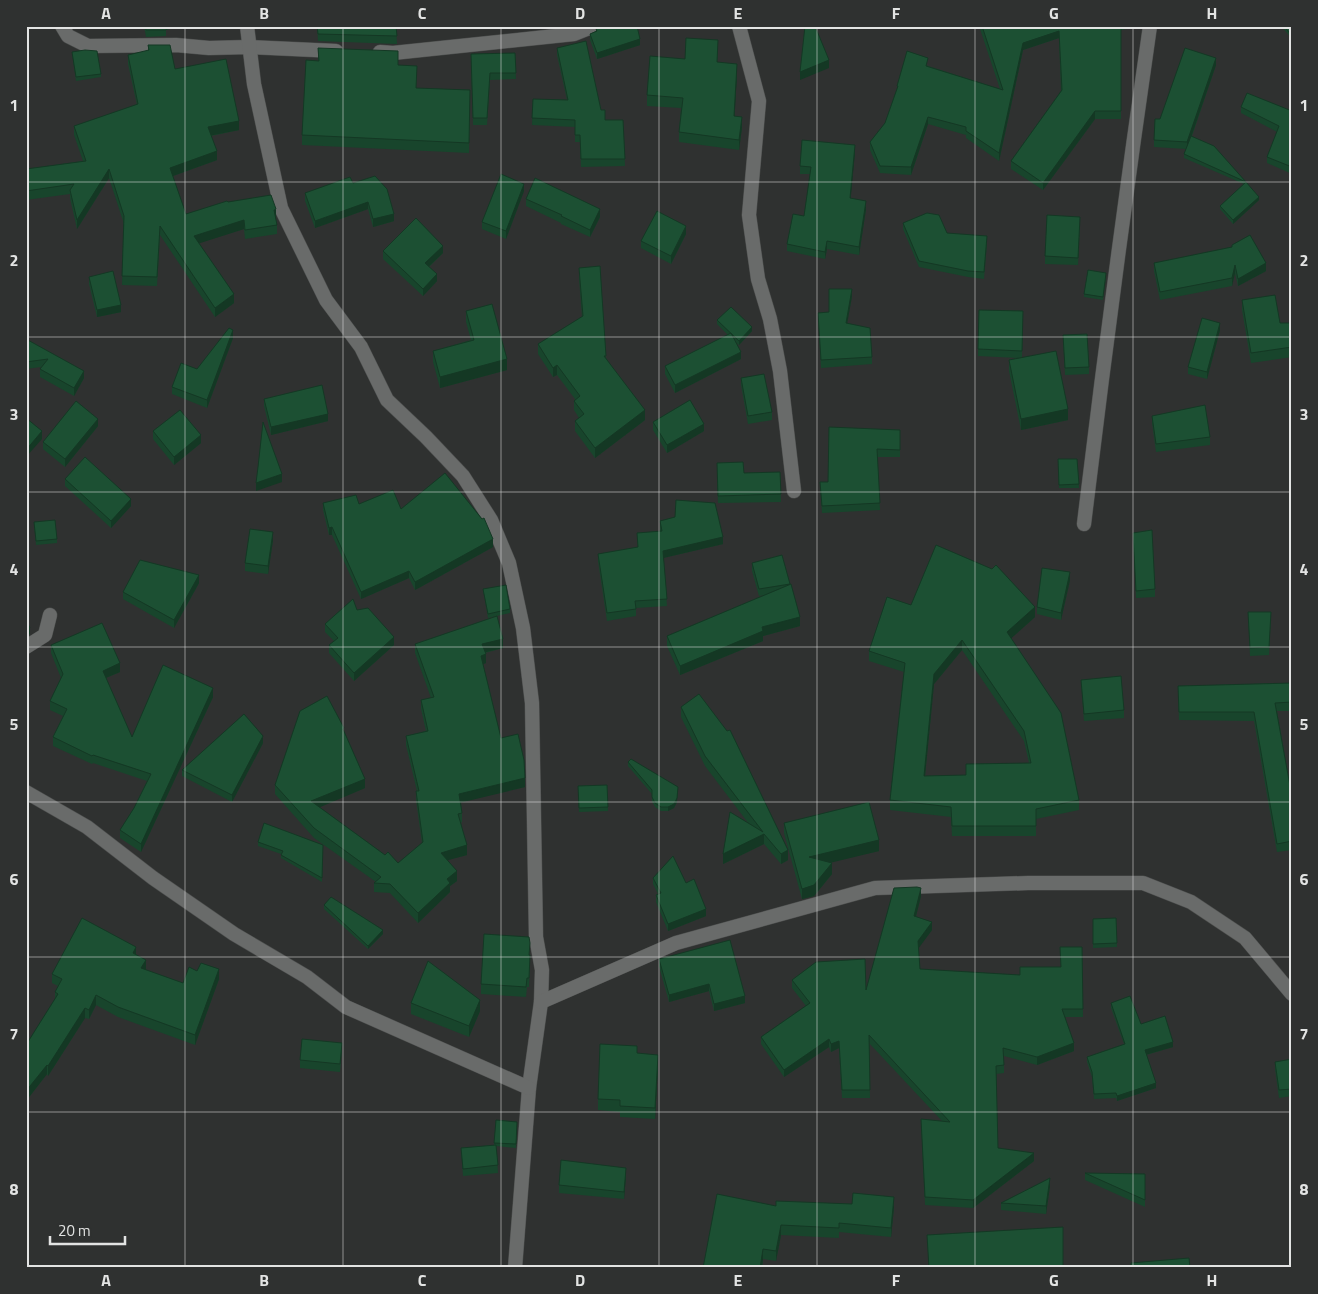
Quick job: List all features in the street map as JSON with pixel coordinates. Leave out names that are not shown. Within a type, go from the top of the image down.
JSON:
[{"type":"street","points":[[62,26],[68,36],[88,46],[176,46],[345,51]]},
{"type":"street","points":[[247,26],[254,84],[281,208],[326,300],[361,347],[387,400],[463,476],[490,520],[509,563],[523,628],[532,703],[536,937],[542,970],[541,1002],[529,1088],[515,1268]]},
{"type":"street","points":[[364,52],[393,53],[574,34],[594,26]]},
{"type":"street","points":[[739,26],[759,101],[749,215],[758,279],[770,319],[780,371],[794,491]]},
{"type":"street","points":[[1084,524],[1129,172],[1150,26]]},
{"type":"street","points":[[26,647],[45,635],[50,615]]},
{"type":"street","points":[[26,792],[87,826],[153,878],[234,934],[307,977],[346,1006],[529,1088]]},
{"type":"street","points":[[541,1002],[676,943],[874,888],[1028,884],[1143,883],[1191,902],[1246,938],[1292,994]]},
{"type":"building","points":[[145,26],[166,26],[166,30],[146,30]]},
{"type":"building","points":[[317,26],[396,26],[397,36],[318,34]]},
{"type":"building","points":[[600,26],[637,26],[640,39],[597,53],[590,34],[597,31],[596,29]]},
{"type":"building","points":[[805,26],[815,26],[829,60],[800,72]]},
{"type":"building","points":[[982,26],[1121,26],[1121,111],[1095,111],[1043,183],[1011,161],[1062,90],[1059,31],[1023,43],[999,153],[966,131],[966,127],[928,117],[911,167],[880,166],[870,142],[885,123],[898,86],[907,51],[928,58],[926,66],[1003,90]]},
{"type":"building","points":[[1284,26],[1292,26],[1292,36]]},
{"type":"building","points":[[686,38],[718,40],[717,62],[737,64],[734,116],[742,117],[739,140],[679,132],[683,98],[647,95],[650,56],[685,59]]},
{"type":"building","points":[[586,41],[601,110],[605,110],[605,120],[623,120],[625,159],[581,159],[580,135],[575,135],[575,120],[532,118],[533,99],[568,100],[557,48]]},
{"type":"building","points":[[148,45],[170,45],[175,69],[226,59],[239,121],[208,127],[217,151],[170,168],[186,214],[227,201],[271,195],[276,209],[274,210],[277,225],[245,230],[244,220],[194,236],[234,294],[215,308],[160,226],[157,277],[122,276],[124,216],[109,169],[77,220],[70,190],[74,184],[26,191],[26,169],[86,161],[74,126],[138,104],[128,55],[149,50]]},
{"type":"building","points":[[318,48],[398,51],[398,65],[417,66],[416,88],[470,90],[469,143],[302,135],[306,60],[319,61]]},
{"type":"building","points":[[1185,48],[1216,58],[1187,142],[1154,140],[1155,119],[1160,119]]},
{"type":"building","points":[[97,51],[101,74],[76,77],[72,52]]},
{"type":"building","points":[[515,53],[516,73],[490,73],[487,118],[473,118],[471,54]]},
{"type":"building","points":[[1247,93],[1292,111],[1292,167],[1267,157],[1279,126],[1241,107]]},
{"type":"building","points":[[1191,136],[1214,146],[1246,182],[1184,154]]},
{"type":"building","points":[[802,140],[855,145],[850,198],[866,201],[859,247],[827,241],[825,252],[787,244],[793,214],[804,216],[811,167],[800,166]]},
{"type":"building","points":[[501,174],[524,184],[506,231],[482,222]]},
{"type":"building","points":[[375,176],[387,189],[394,214],[373,219],[368,202],[315,221],[305,193],[350,177],[353,183]]},
{"type":"building","points":[[535,178],[600,209],[590,230],[526,199]]},
{"type":"building","points":[[1246,182],[1259,197],[1233,220],[1220,206]]},
{"type":"building","points":[[657,211],[686,226],[671,256],[641,241]]},
{"type":"building","points":[[927,213],[939,215],[947,233],[987,236],[984,272],[968,271],[919,261],[903,223]]},
{"type":"building","points":[[1047,215],[1080,217],[1078,258],[1045,256]]},
{"type":"building","points":[[416,218],[443,246],[425,263],[437,274],[423,289],[383,251]]},
{"type":"building","points":[[1250,235],[1266,263],[1238,279],[1235,265],[1232,278],[1160,292],[1154,263],[1232,247],[1232,245]]},
{"type":"building","points":[[600,266],[606,356],[604,356],[645,410],[595,448],[575,421],[584,414],[574,401],[580,396],[557,365],[553,368],[538,344],[583,316],[579,268]]},
{"type":"building","points":[[1088,270],[1106,273],[1103,297],[1084,294]]},
{"type":"building","points":[[113,271],[121,305],[97,310],[89,277]]},
{"type":"building","points":[[829,289],[852,289],[846,323],[870,328],[872,357],[821,360],[818,313],[829,312]]},
{"type":"building","points":[[1275,295],[1280,323],[1292,323],[1292,347],[1251,353],[1242,300]]},
{"type":"building","points":[[492,304],[507,359],[440,377],[433,351],[474,340],[466,311]]},
{"type":"building","points":[[731,307],[752,327],[739,341],[717,320]]},
{"type":"building","points":[[979,310],[1023,311],[1022,351],[978,349]]},
{"type":"building","points":[[1202,318],[1220,323],[1207,372],[1188,367]]},
{"type":"building","points":[[229,328],[233,330],[207,400],[172,387],[181,363],[197,369]]},
{"type":"building","points":[[731,333],[741,352],[675,385],[665,366]]},
{"type":"building","points":[[1087,334],[1089,367],[1065,368],[1063,335]]},
{"type":"building","points":[[26,339],[84,371],[74,388],[40,369],[48,359],[26,362]]},
{"type":"building","points":[[1056,351],[1068,409],[1021,419],[1009,360]]},
{"type":"building","points":[[764,374],[772,412],[748,416],[741,378]]},
{"type":"building","points":[[322,385],[328,414],[271,427],[264,399]]},
{"type":"building","points":[[690,400],[704,424],[667,445],[653,422]]},
{"type":"building","points":[[76,401],[98,419],[65,459],[43,442]]},
{"type":"building","points":[[1205,405],[1210,437],[1156,444],[1152,416]]},
{"type":"building","points":[[180,410],[201,435],[174,457],[153,431]]},
{"type":"building","points":[[26,418],[42,431],[26,450]]},
{"type":"building","points":[[263,422],[282,474],[256,483],[258,467]]},
{"type":"building","points":[[829,427],[900,430],[900,450],[877,449],[880,503],[822,506],[820,482],[828,482]]},
{"type":"building","points":[[85,457],[131,499],[111,521],[65,479]]},
{"type":"building","points":[[1058,459],[1077,459],[1079,484],[1059,485]]},
{"type":"building","points":[[743,462],[744,473],[780,472],[781,494],[718,496],[717,463]]},
{"type":"building","points":[[445,473],[482,519],[484,518],[493,539],[415,582],[409,571],[361,592],[332,527],[329,528],[323,503],[356,495],[359,504],[393,490],[401,509]]},
{"type":"building","points":[[676,500],[715,503],[723,537],[663,551],[667,599],[635,601],[636,609],[607,613],[598,554],[638,547],[637,533],[662,531],[660,521],[675,517]]},
{"type":"building","points":[[55,520],[57,539],[36,541],[34,522]]},
{"type":"building","points":[[250,529],[273,532],[268,566],[245,563]]},
{"type":"building","points":[[1152,530],[1155,589],[1136,591],[1133,533]]},
{"type":"building","points":[[936,545],[992,569],[996,565],[1035,607],[1007,632],[1061,713],[1079,800],[1036,809],[1036,826],[952,826],[951,807],[890,800],[905,663],[869,651],[887,597],[911,605]],"holes":[[[962,640],[1024,731],[1031,763],[966,764],[966,775],[924,776],[934,674]]]},
{"type":"building","points":[[782,555],[790,584],[759,589],[752,563]]},
{"type":"building","points":[[140,560],[199,575],[174,620],[123,592]]},
{"type":"building","points":[[1042,568],[1070,572],[1061,613],[1037,607]]},
{"type":"building","points":[[791,584],[800,617],[762,627],[763,631],[680,666],[667,636]]},
{"type":"building","points":[[506,585],[510,609],[488,614],[483,589]]},
{"type":"building","points":[[353,599],[357,610],[368,608],[394,637],[354,673],[329,645],[338,638],[325,624]]},
{"type":"building","points":[[1248,612],[1271,612],[1269,647],[1250,648]]},
{"type":"building","points":[[497,616],[503,639],[482,644],[486,654],[481,656],[501,738],[518,734],[524,760],[525,778],[459,794],[462,813],[458,814],[467,845],[441,853],[457,871],[447,879],[450,883],[418,913],[390,884],[374,883],[381,877],[314,828],[275,785],[300,711],[327,696],[344,728],[365,779],[311,801],[385,855],[388,852],[398,863],[423,842],[416,791],[419,791],[406,736],[428,731],[421,700],[434,697],[415,644]]},
{"type":"building","points":[[26,620],[30,628],[26,630]]},
{"type":"building","points":[[102,623],[120,663],[103,671],[132,737],[163,665],[213,688],[141,844],[120,830],[134,808],[151,774],[92,756],[53,737],[67,709],[50,701],[63,674],[51,645]]},
{"type":"building","points":[[1121,676],[1124,710],[1084,714],[1081,680]]},
{"type":"building","points":[[1292,683],[1292,702],[1275,703],[1292,797],[1292,841],[1277,844],[1254,712],[1179,712],[1178,686]]},
{"type":"building","points":[[699,694],[727,731],[730,730],[788,850],[781,854],[764,834],[723,854],[730,812],[763,832],[705,756],[681,707]]},
{"type":"building","points":[[244,714],[263,736],[232,795],[182,770]]},
{"type":"building","points":[[631,759],[678,787],[677,798],[674,804],[668,807],[661,807],[655,803],[652,797],[652,790],[628,762]]},
{"type":"building","points":[[607,785],[608,807],[579,808],[578,786]]},
{"type":"building","points":[[869,802],[879,840],[809,857],[832,863],[814,885],[802,889],[784,823]]},
{"type":"building","points":[[264,823],[323,845],[322,878],[281,855],[283,851],[258,842]]},
{"type":"building","points":[[673,856],[686,883],[694,879],[706,909],[668,924],[656,895],[661,893],[653,878]]},
{"type":"building","points":[[894,888],[921,888],[914,916],[932,922],[918,941],[920,969],[1020,975],[1020,967],[1061,967],[1060,947],[1082,947],[1083,1009],[1062,1009],[1074,1043],[1037,1057],[1003,1048],[1004,1065],[996,1066],[998,1148],[1034,1153],[973,1200],[925,1197],[921,1119],[950,1122],[869,1035],[870,1090],[842,1090],[839,1041],[831,1044],[829,1039],[784,1070],[761,1037],[810,1003],[792,980],[816,962],[865,959],[866,990]]},
{"type":"building","points":[[331,897],[383,930],[368,946],[324,905]]},
{"type":"building","points":[[82,918],[136,947],[133,953],[146,960],[141,968],[183,983],[189,967],[197,971],[201,963],[219,969],[195,1035],[118,1007],[96,995],[89,1010],[85,1008],[48,1066],[26,1091],[26,1045],[58,994],[55,992],[62,979],[52,974]]},
{"type":"building","points":[[1116,918],[1117,943],[1093,944],[1093,919]]},
{"type":"building","points":[[484,934],[529,937],[529,978],[527,978],[526,987],[481,984]]},
{"type":"building","points":[[730,940],[745,996],[714,1004],[709,984],[669,995],[659,959]]},
{"type":"building","points":[[428,961],[480,1000],[469,1026],[411,1003]]},
{"type":"building","points":[[1130,996],[1141,1024],[1165,1016],[1173,1042],[1145,1050],[1156,1083],[1117,1096],[1116,1093],[1094,1094],[1092,1072],[1087,1057],[1125,1044],[1111,1003]]},
{"type":"building","points":[[302,1039],[342,1043],[340,1064],[300,1060]]},
{"type":"building","points":[[600,1044],[637,1046],[637,1053],[658,1055],[655,1108],[620,1106],[620,1100],[598,1099]]},
{"type":"building","points":[[1292,1059],[1292,1089],[1279,1090],[1275,1062]]},
{"type":"building","points":[[496,1120],[517,1122],[516,1144],[494,1143]]},
{"type":"building","points":[[496,1145],[498,1165],[463,1169],[461,1148]]},
{"type":"building","points":[[561,1160],[626,1168],[624,1192],[559,1185]]},
{"type":"building","points":[[1085,1173],[1145,1174],[1145,1200]]},
{"type":"building","points":[[1050,1178],[1046,1206],[1001,1203]]},
{"type":"building","points":[[853,1193],[894,1197],[891,1228],[839,1223],[839,1228],[781,1225],[776,1251],[763,1249],[760,1268],[751,1266],[751,1268],[703,1268],[717,1194],[776,1206],[776,1201],[852,1204]]},
{"type":"building","points":[[1063,1227],[1063,1268],[929,1268],[927,1235]]},
{"type":"building","points":[[1189,1258],[1190,1268],[1131,1268],[1131,1263]]}]
